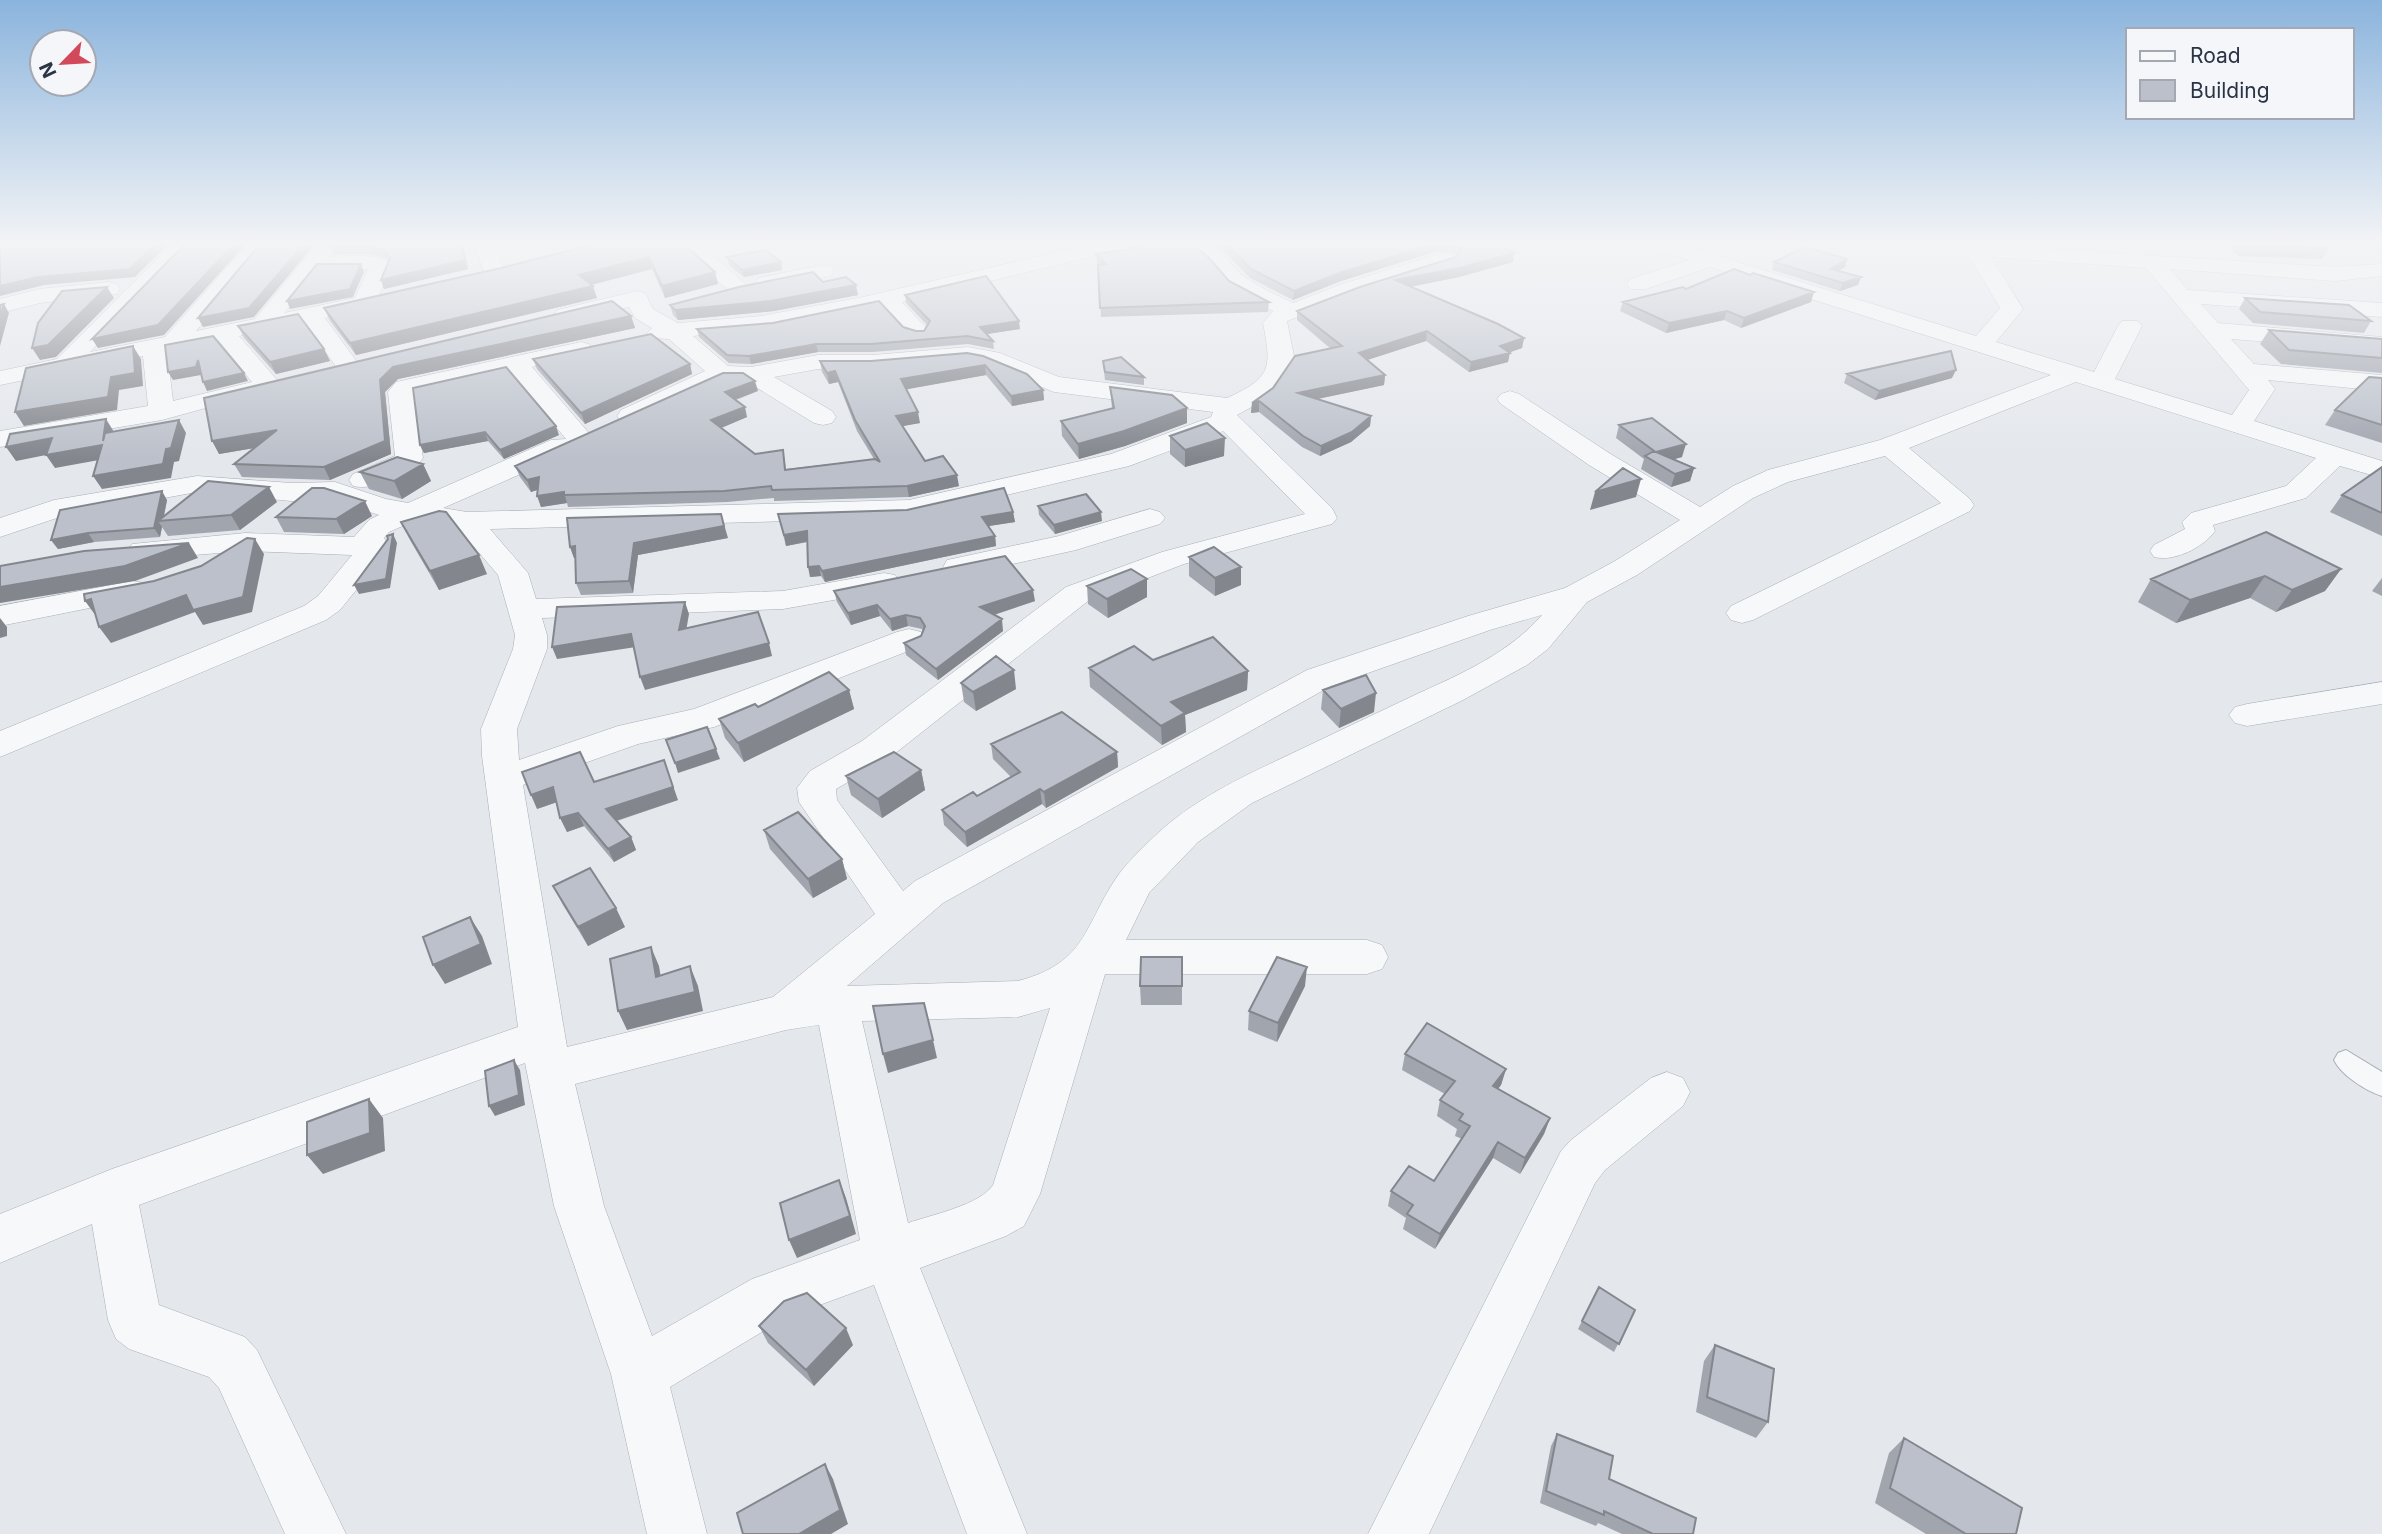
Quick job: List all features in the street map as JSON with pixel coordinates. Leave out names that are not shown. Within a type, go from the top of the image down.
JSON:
[{"type":"street","points":[[42,320],[45,316]]},
{"type":"street","points":[[67,362],[113,316]]},
{"type":"street","points":[[162,412],[163,345],[191,316]]},
{"type":"street","points":[[263,324],[270,316]]},
{"type":"street","points":[[0,378],[67,362],[303,316]]},
{"type":"street","points":[[313,316],[360,363],[322,373]]},
{"type":"street","points":[[545,320],[563,316]]},
{"type":"street","points":[[648,316],[673,330],[721,373]]},
{"type":"street","points":[[634,338],[673,330],[774,321],[800,316]]},
{"type":"street","points":[[903,316],[917,331]]},
{"type":"street","points":[[0,528],[54,509],[197,484],[324,491],[381,507],[467,521],[909,509],[1119,460],[1228,413],[1261,392],[1280,366],[1282,356],[1275,319],[1282,316]]},
{"type":"street","points":[[1890,316],[2382,470]]},
{"type":"street","points":[[1981,344],[2006,316]]},
{"type":"street","points":[[2199,316],[2262,389],[2238,425]]},
{"type":"street","points":[[786,1012],[929,891],[1319,678],[1479,623],[1576,595],[1626,568],[1743,492],[1778,476],[1890,446],[2088,378],[2130,326]]},
{"type":"street","points":[[2212,330],[2382,344]]},
{"type":"street","points":[[225,333],[268,386]]},
{"type":"street","points":[[0,616],[176,580],[218,561],[324,491],[408,460],[401,392],[405,387],[607,344]]},
{"type":"street","points":[[375,547],[369,537],[373,531],[391,519],[411,513],[721,373],[751,374],[809,362],[873,362],[968,354],[991,358],[1054,384],[1228,413],[1322,517],[1164,560],[1077,594],[875,750],[822,780],[817,788],[818,802],[898,915]]},
{"type":"street","points":[[515,362],[579,438]]},
{"type":"street","points":[[2248,371],[2382,383]]},
{"type":"street","points":[[751,374],[822,417]]},
{"type":"street","points":[[0,439],[56,433],[162,412],[295,379]]},
{"type":"street","points":[[1510,399],[1599,459],[1701,520]]},
{"type":"street","points":[[1742,613],[1960,505],[1890,446]]},
{"type":"street","points":[[2165,551],[2197,534],[2200,531],[2197,522],[2201,519],[2296,492],[2335,455]]},
{"type":"street","points":[[524,609],[783,600],[1065,544],[1150,517]]},
{"type":"street","points":[[467,521],[510,568],[531,635],[530,649],[500,754],[546,1055],[579,1206],[639,1374],[677,1534]]},
{"type":"street","points":[[121,551],[245,542],[375,547]]},
{"type":"street","points":[[0,744],[315,613],[329,603],[375,547]]},
{"type":"street","points":[[639,1374],[771,1297],[988,1219],[1006,1209],[1015,1194],[1089,964],[1134,884],[1184,832],[1239,794],[1451,692],[1515,658],[1536,642],[1576,595]]},
{"type":"street","points":[[500,754],[631,734],[702,719],[909,639]]},
{"type":"street","points":[[2247,715],[2382,693]]},
{"type":"street","points":[[0,1239],[112,1192],[546,1055],[837,1005],[1018,999],[1055,989],[1089,964],[1367,957]]},
{"type":"street","points":[[837,1005],[889,1255],[997,1534]]},
{"type":"street","points":[[1398,1534],[1578,1167],[1588,1155],[1667,1092]]},
{"type":"street","points":[[112,1192],[135,1320],[148,1330],[226,1356],[238,1369],[316,1534]]},
{"type":"lane","points":[[2346,1060],[2382,1086]]},
{"type":"building","points":[[44,316],[78,316],[48,345],[32,348],[38,323]]},
{"type":"building","points":[[115,316],[167,316],[158,325],[92,339]]},
{"type":"building","points":[[299,316],[324,349],[270,362],[238,326]]},
{"type":"building","points":[[330,316],[467,316],[350,343]]},
{"type":"building","points":[[551,316],[631,316],[393,367],[380,380],[385,441],[324,467],[234,464],[277,430],[212,441],[204,398]]},
{"type":"building","points":[[809,316],[892,316],[903,327],[924,331],[930,321],[925,316],[1015,316],[1019,321],[980,327],[993,341],[967,336],[871,344],[816,344],[749,356],[727,355],[697,329],[773,323]]},
{"type":"building","points":[[1303,316],[1478,316],[1524,338],[1500,346],[1510,353],[1471,362],[1427,331],[1359,353],[1385,375],[1298,393],[1371,416],[1352,432],[1321,446],[1303,436],[1259,401],[1252,403],[1273,388],[1295,356],[1342,346]]},
{"type":"building","points":[[1653,316],[1705,316],[1669,323]]},
{"type":"building","points":[[2304,316],[2364,316],[2371,321]]},
{"type":"building","points":[[2269,330],[2382,339],[2382,358],[2289,350]]},
{"type":"building","points":[[651,334],[690,364],[581,413],[533,359]]},
{"type":"building","points":[[213,336],[244,373],[203,382],[198,360],[196,367],[168,372],[165,345]]},
{"type":"building","points":[[133,346],[135,373],[111,377],[108,397],[15,412],[26,368]]},
{"type":"building","points":[[1951,351],[1956,370],[1879,391],[1847,374]]},
{"type":"building","points":[[967,353],[983,356],[1027,374],[1043,390],[1011,396],[985,365],[901,379],[918,412],[896,416],[925,461],[943,456],[957,475],[907,486],[772,490],[771,486],[724,491],[564,495],[564,492],[537,496],[539,477],[527,480],[515,466],[723,373],[743,373],[755,381],[725,392],[745,407],[711,420],[755,454],[783,450],[785,470],[875,459],[880,462],[855,420],[835,371],[827,373],[820,361],[871,361]]},
{"type":"building","points":[[1121,357],[1144,377],[1105,372],[1103,361]]},
{"type":"building","points":[[506,367],[556,426],[500,450],[485,432],[420,445],[413,388]]},
{"type":"building","points":[[2369,377],[2382,378],[2382,425],[2335,410]]},
{"type":"building","points":[[1110,387],[1172,395],[1187,408],[1078,444],[1061,421],[1114,408]]},
{"type":"building","points":[[1652,418],[1686,444],[1656,452],[1694,468],[1675,474],[1645,456],[1654,451],[1619,425]]},
{"type":"building","points":[[106,419],[103,441],[105,433],[179,420],[171,448],[166,449],[163,464],[93,476],[102,445],[46,455],[52,438],[6,447],[10,434]]},
{"type":"building","points":[[1207,423],[1225,438],[1185,450],[1170,436]]},
{"type":"building","points":[[397,457],[423,464],[394,481],[360,472]]},
{"type":"building","points":[[2382,467],[2382,513],[2342,495]]},
{"type":"building","points":[[1623,468],[1641,479],[1595,492]]},
{"type":"building","points":[[208,481],[269,487],[231,515],[158,521]]},
{"type":"building","points":[[312,488],[324,488],[365,501],[336,519],[276,517]]},
{"type":"building","points":[[1004,488],[1013,512],[982,517],[995,536],[822,571],[819,566],[808,567],[807,531],[784,535],[778,514],[907,510]]},
{"type":"building","points":[[162,491],[154,528],[88,533],[51,540],[60,510]]},
{"type":"building","points":[[1086,494],[1101,512],[1054,525],[1038,506]]},
{"type":"building","points":[[439,511],[446,512],[479,555],[430,571],[401,522]]},
{"type":"building","points":[[721,514],[724,526],[634,543],[629,581],[576,583],[575,546],[570,547],[567,518]]},
{"type":"building","points":[[2266,532],[2341,569],[2292,590],[2265,576],[2190,600],[2151,579]]},
{"type":"building","points":[[393,534],[386,579],[354,585],[388,539],[387,536]]},
{"type":"building","points":[[247,538],[255,539],[243,597],[193,610],[186,595],[99,627],[91,599],[85,601],[84,594],[154,581],[201,566]]},
{"type":"building","points":[[189,543],[125,566],[0,587],[0,566],[84,551]]},
{"type":"building","points":[[1214,547],[1241,567],[1215,578],[1189,557]]},
{"type":"building","points":[[1005,556],[1033,590],[980,607],[1002,619],[936,669],[904,643],[921,636],[925,626],[920,618],[906,615],[890,619],[877,605],[848,613],[834,591]]},
{"type":"building","points":[[1131,569],[1147,579],[1107,599],[1087,586]]},
{"type":"building","points":[[685,602],[679,630],[758,612],[769,643],[640,677],[631,634],[552,647],[557,607]]},
{"type":"building","points":[[1213,637],[1248,671],[1171,702],[1185,713],[1161,726],[1089,668],[1134,646],[1153,660]]},
{"type":"building","points":[[996,656],[1014,670],[973,692],[961,683]]},
{"type":"building","points":[[829,672],[849,690],[738,743],[719,719],[755,704],[758,707]]},
{"type":"building","points":[[1366,675],[1376,693],[1341,709],[1323,690]]},
{"type":"building","points":[[1062,712],[1117,752],[1044,792],[1040,789],[965,832],[942,810],[973,792],[977,796],[1020,772],[991,744]]},
{"type":"building","points":[[707,727],[716,749],[675,763],[666,740]]},
{"type":"building","points":[[580,752],[594,782],[664,760],[673,787],[606,809],[631,837],[608,849],[578,813],[560,818],[553,787],[531,795],[522,772]]},
{"type":"building","points":[[894,752],[921,770],[878,799],[846,776]]},
{"type":"building","points":[[798,812],[842,859],[808,879],[764,830]]},
{"type":"building","points":[[590,868],[616,908],[578,927],[553,886]]},
{"type":"building","points":[[470,917],[481,944],[433,965],[423,937]]},
{"type":"building","points":[[651,947],[656,977],[690,966],[695,992],[618,1011],[610,959]]},
{"type":"building","points":[[1141,957],[1182,957],[1182,986],[1140,986]]},
{"type":"building","points":[[1277,957],[1307,967],[1278,1023],[1249,1011]]},
{"type":"building","points":[[924,1003],[933,1040],[883,1054],[873,1006]]},
{"type":"building","points":[[1427,1023],[1506,1069],[1493,1086],[1550,1118],[1525,1158],[1498,1142],[1440,1234],[1407,1214],[1413,1205],[1391,1191],[1409,1166],[1434,1181],[1470,1126],[1459,1120],[1463,1114],[1440,1100],[1455,1081],[1405,1054]]},
{"type":"building","points":[[514,1060],[519,1095],[489,1106],[485,1071]]},
{"type":"building","points":[[369,1099],[370,1133],[307,1155],[307,1122]]},
{"type":"building","points":[[839,1180],[850,1216],[789,1240],[780,1203]]},
{"type":"building","points":[[1599,1287],[1635,1310],[1619,1344],[1582,1321]]},
{"type":"building","points":[[807,1293],[846,1328],[806,1370],[759,1326],[784,1301]]},
{"type":"building","points":[[1715,1345],[1774,1369],[1768,1422],[1707,1397]]},
{"type":"building","points":[[1557,1434],[1613,1456],[1609,1479],[1696,1518],[1693,1534],[1653,1534],[1604,1511],[1604,1515],[1546,1491]]},
{"type":"building","points":[[1904,1438],[2022,1508],[2016,1534],[1966,1534],[1890,1488]]},
{"type":"building","points":[[825,1464],[840,1510],[799,1534],[743,1534],[737,1513]]}]
